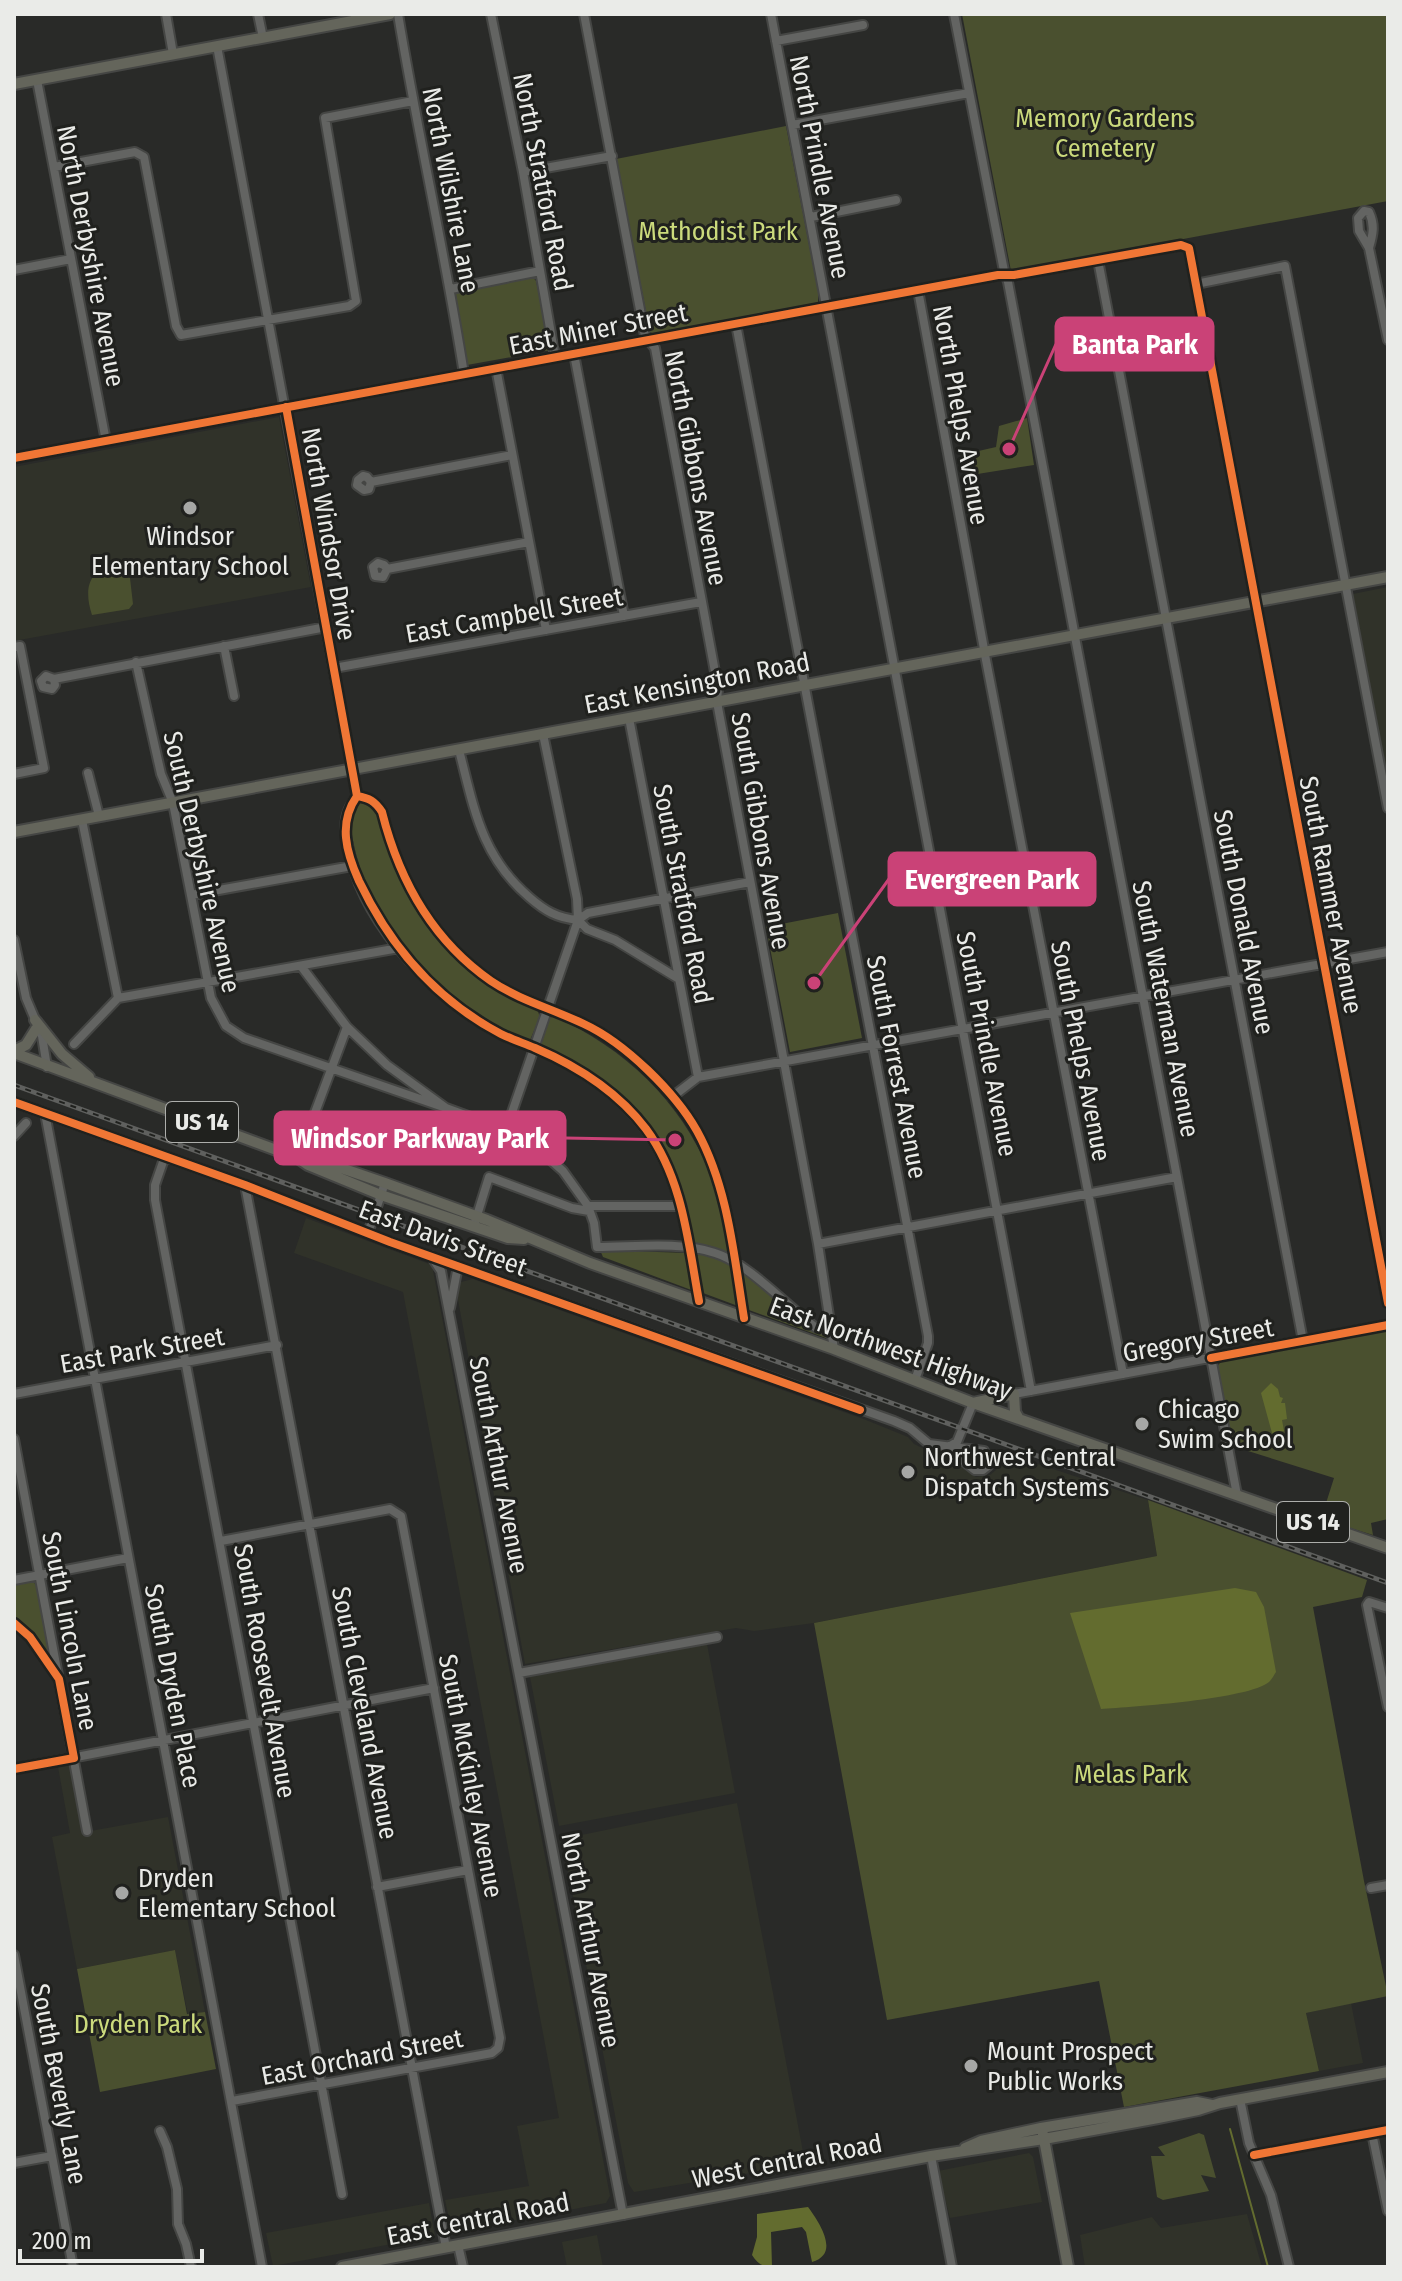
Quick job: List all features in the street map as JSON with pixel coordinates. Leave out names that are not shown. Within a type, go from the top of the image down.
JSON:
[{"type":"main road","points":[[14,84],[263,38],[352,18],[390,14]]},
{"type":"main road","name":"East Kensington Road","points":[[14,832],[1388,577]]},
{"type":"main road","points":[[14,1052],[30,1041],[35,1025],[62,1054],[97,1083]]},
{"type":"main road","name":"East Northwest Highway","points":[[14,1052],[298,1158],[381,1195],[475,1221]]},
{"type":"main road","name":"East Northwest Highway","points":[[298,1158],[312,1158],[385,1183],[508,1238],[530,1240],[834,1349],[973,1403],[1237,1495]]},
{"type":"main road","points":[[973,1403],[1014,1394],[1015,1412],[1019,1419]]},
{"type":"main road","name":"US 14","points":[[1237,1495],[1388,1548]]},
{"type":"main road","name":"West Central Road","points":[[623,2215],[960,2151],[981,2141],[1043,2134],[1197,2102],[1212,2105],[1388,2072]]},
{"type":"main road","points":[[1043,2134],[1068,2267]]},
{"type":"main road","name":"East Central Road","points":[[342,2267],[373,2264],[623,2215]]},
{"type":"street","points":[[166,14],[173,54]]},
{"type":"street","points":[[258,14],[263,38]]},
{"type":"street","name":"North Wilshire Lane","points":[[398,14],[451,289],[464,374]]},
{"type":"street","name":"North Stratford Road","points":[[491,14],[523,172],[555,357]]},
{"type":"street","name":"North Gibbons Avenue","points":[[584,14],[645,336],[655,348],[701,602]]},
{"type":"street","name":"North Prindle Avenue","points":[[771,14],[876,563]]},
{"type":"street","name":"South Waterman Avenue","points":[[954,14],[1237,1495]]},
{"type":"street","points":[[776,41],[863,25]]},
{"type":"street","name":"North Windsor Drive","points":[[217,46],[357,796]]},
{"type":"street","name":"North Derbyshire Avenue","points":[[37,80],[106,441]]},
{"type":"street","points":[[792,125],[969,93]]},
{"type":"street","points":[[54,167],[140,153],[146,163],[176,326],[181,335],[349,306],[356,301],[325,118],[413,101]]},
{"type":"street","points":[[523,172],[612,156]]},
{"type":"street","points":[[811,217],[896,200]]},
{"type":"street","name":"East Miner Street","points":[[15,458],[918,290],[1181,245],[1189,248]]},
{"type":"street","name":"South Rammer Avenue","points":[[1189,248],[1388,1303]]},
{"type":"street","points":[[1369,248],[1385,303],[1388,340]]},
{"type":"street","points":[[14,270],[71,259]]},
{"type":"street","name":"South Donald Avenue","points":[[1098,260],[1303,1341]]},
{"type":"street","points":[[1196,284],[1285,266],[1385,779],[1388,808]]},
{"type":"street","points":[[451,289],[540,271]]},
{"type":"street","name":"North Phelps Avenue","points":[[918,290],[965,547]]},
{"type":"street","name":"South Forrest Avenue","points":[[736,324],[928,1343],[915,1380]]},
{"type":"street","points":[[574,354],[624,616]]},
{"type":"street","points":[[496,368],[546,630]]},
{"type":"street","points":[[14,446],[15,458]]},
{"type":"street","points":[[371,482],[512,455]]},
{"type":"street","points":[[387,569],[529,542]]},
{"type":"street","name":"South Phelps Avenue","points":[[965,547],[1123,1374]]},
{"type":"street","name":"South Prindle Avenue","points":[[876,563],[1031,1391]]},
{"type":"street","name":"East Campbell Street","points":[[334,668],[701,602]]},
{"type":"street","name":"South Gibbons Avenue","points":[[701,602],[782,1064],[818,1244],[834,1349]]},
{"type":"street","points":[[54,679],[326,627]]},
{"type":"street","points":[[14,647],[20,646],[44,768],[14,774]]},
{"type":"street","points":[[224,646],[234,696]]},
{"type":"street","name":"South Derbyshire Avenue","points":[[136,662],[161,774],[173,803],[207,983],[217,1013],[226,1026],[236,1033],[330,1069],[446,1108]]},
{"type":"street","name":"South Stratford Road","points":[[629,718],[698,1077]]},
{"type":"street","points":[[506,1130],[578,920],[577,899],[543,734]]},
{"type":"street","points":[[459,750],[482,835],[496,861],[513,884],[545,911],[561,919],[578,920],[588,913],[750,882]]},
{"type":"street","points":[[88,773],[99,816]]},
{"type":"street","points":[[699,1301],[682,1206],[670,1171],[646,1130],[586,1073],[503,1035],[450,1000],[420,973],[369,903],[352,866],[344,829],[350,804],[357,796],[377,804],[398,867],[412,896],[444,938],[474,968],[492,982],[588,1025],[620,1047],[672,1097],[697,1131],[717,1175],[744,1318]]},
{"type":"street","points":[[82,820],[118,998]]},
{"type":"street","points":[[191,895],[352,866]]},
{"type":"street","points":[[578,920],[587,929],[615,940],[679,979]]},
{"type":"street","points":[[14,940],[21,983],[35,1025],[42,1036],[45,1066]]},
{"type":"street","points":[[74,1044],[118,998],[399,948]]},
{"type":"street","points":[[672,1097],[698,1077],[1388,952]]},
{"type":"street","points":[[301,966],[347,1027],[387,1065],[446,1108],[506,1130],[536,1147],[563,1171],[588,1208],[594,1223],[597,1247],[590,1263]]},
{"type":"street","points":[[298,1158],[347,1027]]},
{"type":"street","name":"East Davis Street","points":[[14,1102],[430,1256],[894,1421],[910,1428],[929,1444],[984,1451],[988,1466],[975,1470],[947,1448]]},
{"type":"street","name":"South Dryden Place","points":[[45,1113],[262,2267]]},
{"type":"street","points":[[14,1136],[26,1123]]},
{"type":"street","name":"South Roosevelt Avenue","points":[[165,1156],[155,1185],[155,1200],[342,2194]]},
{"type":"street","points":[[475,1221],[489,1177],[572,1208],[682,1206]]},
{"type":"street","points":[[818,1244],[1177,1177]]},
{"type":"street","points":[[368,1233],[385,1183]]},
{"type":"street","name":"South Cleveland Avenue","points":[[245,1185],[446,2248]]},
{"type":"street","points":[[597,1247],[689,1247],[716,1253],[735,1262],[815,1327],[831,1330]]},
{"type":"street","points":[[430,1256],[440,1267],[449,1312]]},
{"type":"street","name":"South Arthur Avenue","points":[[458,1266],[449,1312],[519,1673]]},
{"type":"street","name":"Gregory Street","points":[[1014,1394],[1388,1325]]},
{"type":"street","name":"East Park Street","points":[[14,1394],[277,1345]]},
{"type":"street","points":[[947,1448],[957,1442],[973,1403]]},
{"type":"street","name":"South Lincoln Lane","points":[[14,1439],[87,1831]]},
{"type":"street","name":"South McKinley Avenue","points":[[310,1523],[390,1509],[401,1516],[500,2038],[498,2048]]},
{"type":"street","points":[[221,1541],[310,1523]]},
{"type":"street","points":[[14,1580],[128,1558]]},
{"type":"street","points":[[1388,1608],[1369,1602],[1367,1608],[1388,1707]]},
{"type":"street","points":[[14,1623],[30,1637],[59,1679]]},
{"type":"street","points":[[519,1673],[717,1637]]},
{"type":"street","name":"North Arthur Avenue","points":[[519,1673],[623,2215]]},
{"type":"street","points":[[14,1769],[434,1688]]},
{"type":"street","points":[[377,1887],[468,1870]]},
{"type":"street","points":[[1371,1888],[1388,1885]]},
{"type":"street","name":"South Beverly Lane","points":[[14,1955],[73,2267]]},
{"type":"street","name":"East Orchard Street","points":[[232,2101],[492,2053],[498,2048]]},
{"type":"street","points":[[1240,2099],[1254,2155],[1271,2195],[1289,2267]]},
{"type":"street","points":[[1254,2155],[1388,2130]]},
{"type":"street","points":[[160,2131],[177,2189],[178,2224],[191,2267]]},
{"type":"street","points":[[1372,2133],[1388,2211]]},
{"type":"street","points":[[14,2163],[52,2156]]},
{"type":"street","points":[[931,2156],[952,2267]]},
{"type":"street","points":[[458,2245],[463,2267]]},
{"type":"shaded area","name":"Windsor Elementary School","points":[[279,417],[311,587],[14,641],[14,467]]},
{"type":"shaded area","points":[[1388,587],[1388,769],[1386,770],[1353,594]]},
{"type":"shaded area","points":[[306,1218],[432,1265],[610,2196],[606,2203],[452,2232],[445,2200],[529,2186],[517,2126],[559,2118],[403,1292],[294,1253]]},
{"type":"shaded area","points":[[473,1279],[866,1420],[908,1437],[914,1444],[976,1477],[990,1475],[996,1470],[1004,1453],[1148,1500],[1157,1556],[814,1623],[754,1631],[736,1628],[525,1664],[456,1289],[457,1283]]},
{"type":"shaded area","points":[[1271,1383],[1283,1398],[1281,1403],[1285,1403],[1287,1419],[1282,1420],[1284,1431],[1272,1433],[1261,1393]]},
{"type":"shaded area","points":[[1235,1588],[1256,1592],[1264,1607],[1276,1672],[1269,1682],[1239,1693],[1215,1697],[1101,1709],[1070,1613]]},
{"type":"shaded area","points":[[707,1644],[735,1793],[559,1826],[530,1677]]},
{"type":"shaded area","name":"Dryden Elementary School","points":[[71,1765],[85,1832],[168,1817],[205,2012],[188,2015],[175,1950],[77,1969],[52,1837],[70,1833],[58,1767]]},
{"type":"shaded area","points":[[737,1803],[804,2157],[799,2165],[634,2192],[628,2183],[562,1839]]},
{"type":"shaded area","points":[[1351,2003],[1363,2063],[1319,2071],[1306,2013]]},
{"type":"shaded area","points":[[1029,2153],[1033,2157],[1042,2202],[950,2218],[938,2171]]},
{"type":"shaded area","points":[[429,2203],[435,2236],[273,2266],[266,2233]]},
{"type":"shaded area","points":[[808,2207],[825,2237],[825,2252],[821,2258],[812,2262],[806,2232],[802,2227],[771,2232],[772,2267],[758,2262],[752,2255],[757,2237],[757,2214]]},
{"type":"shaded area","points":[[1247,2214],[1262,2267],[1085,2267],[1080,2235],[1152,2217],[1161,2228]]},
{"type":"shaded area","points":[[597,2235],[603,2267],[567,2267],[562,2242]]},
{"type":"green space","name":"Memory Gardens Cemetery","points":[[962,14],[1388,14],[1388,201],[1011,271]]},
{"type":"green space","name":"Methodist Park","points":[[786,126],[818,302],[654,334],[650,332],[616,159]]},
{"type":"green space","points":[[532,276],[536,281],[551,350],[467,365],[455,290]]},
{"type":"green space","points":[[1027,418],[1034,465],[965,476],[961,455],[996,447],[999,426]]},
{"type":"green space","points":[[128,561],[133,604],[129,609],[92,615],[88,593],[93,577],[106,566]]},
{"type":"green space","points":[[361,802],[379,816],[398,876],[433,934],[481,979],[537,1009],[540,1017],[530,1040],[497,1026],[446,991],[403,947],[385,922],[357,859],[348,817],[356,804]]},
{"type":"green space","points":[[838,913],[862,1038],[790,1052],[766,927]]},
{"type":"green space","points":[[554,1016],[580,1029],[627,1061],[683,1122],[713,1182],[728,1250],[725,1252],[693,1243],[672,1168],[627,1104],[542,1048],[540,1044],[548,1019]]},
{"type":"green space","points":[[600,1250],[687,1253],[694,1291],[603,1257]]},
{"type":"green space","points":[[704,1253],[734,1267],[738,1306],[703,1293],[696,1256]]},
{"type":"green space","points":[[744,1274],[814,1329],[826,1332],[826,1338],[749,1310]]},
{"type":"green space","points":[[1388,1329],[1388,1519],[1371,1523],[1373,1535],[1321,1519],[1334,1478],[1232,1446],[1217,1367],[1222,1360]]},
{"type":"green space","name":"Melas Park","points":[[1148,1500],[1367,1580],[1362,1597],[1313,1607],[1388,1996],[1306,2013],[1319,2071],[1124,2107],[1099,1981],[887,2020],[814,1623],[1157,1556]]},
{"type":"green space","points":[[36,1584],[48,1655],[14,1616],[14,1585]]},
{"type":"green space","name":"Dryden Park","points":[[175,1950],[187,2014],[205,2012],[216,2069],[100,2092],[77,1969]]},
{"type":"green space","points":[[1199,2133],[1204,2135],[1216,2178],[1201,2175],[1209,2191],[1163,2200],[1157,2197],[1151,2156],[1165,2156],[1158,2147]]},
{"type":"waterway","points":[[1230,2129],[1268,2267]]},
{"type":"railway","points":[[14,1085],[1388,1583]]},
{"type":"cycle path","points":[[14,458],[998,275],[1014,275],[1181,245],[1189,248],[1388,1303]]},
{"type":"cycle path","points":[[286,407],[357,796],[347,817],[346,838],[359,881],[400,949],[436,988],[501,1034],[566,1063],[596,1081],[623,1103],[646,1129],[676,1190],[699,1301]]},
{"type":"cycle path","points":[[357,796],[371,801],[382,812],[408,885],[451,947],[502,988],[584,1024],[616,1043],[648,1070],[688,1116],[708,1153],[723,1198],[744,1318]]},
{"type":"cycle path","points":[[14,1102],[245,1185],[390,1242],[860,1410]]},
{"type":"cycle path","points":[[1211,1358],[1388,1325]]},
{"type":"cycle path","points":[[14,1623],[30,1637],[59,1679],[74,1758],[14,1769]]},
{"type":"cycle path","points":[[1254,2155],[1388,2130]]},
{"type":"place","name":"Banta Park","points":[[1009,449]]},
{"type":"place","name":"Windsor Elementary School","points":[[190,508]]},
{"type":"place","name":"Evergreen Park","points":[[814,983]]},
{"type":"place","name":"Windsor Parkway Park","points":[[675,1140]]},
{"type":"place","name":"Chicago Swim School","points":[[1142,1424]]},
{"type":"place","name":"Northwest Central Dispatch Systems","points":[[908,1472]]},
{"type":"place","name":"Dryden Elementary School","points":[[122,1893]]},
{"type":"place","name":"Mount Prospect Public Works","points":[[971,2066]]}]
